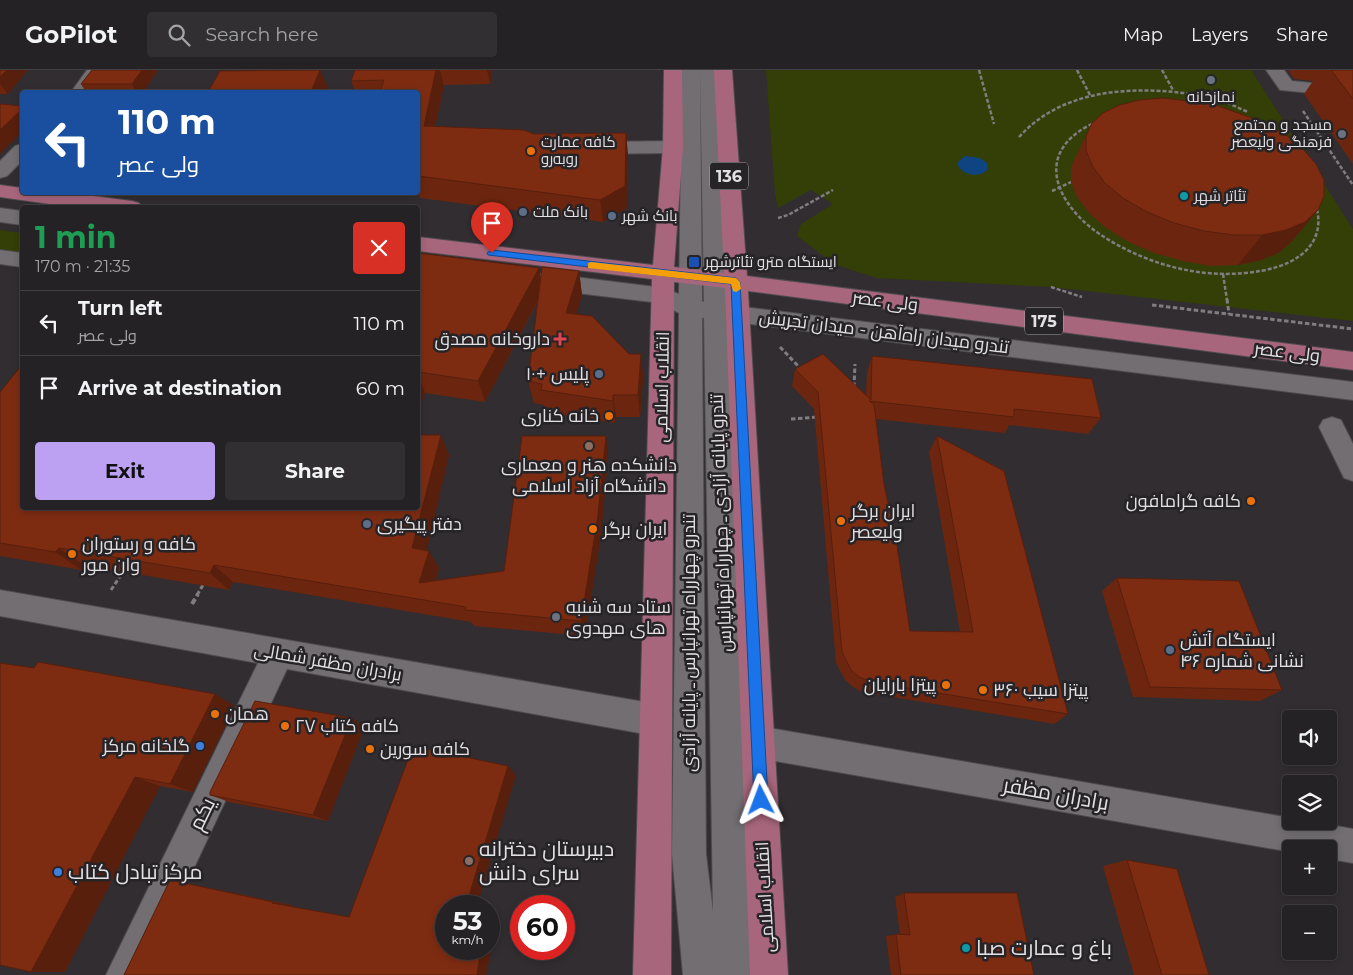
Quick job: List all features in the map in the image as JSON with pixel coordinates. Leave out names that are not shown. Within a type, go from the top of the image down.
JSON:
[{"type":"main road","name":"انقلاب اسلامی","points":[[673,70],[673,147],[758,742],[769,975]]},
{"type":"main road","name":"انقلاب اسلامی","points":[[694,300],[725,281],[723,70]]},
{"type":"main road","points":[[0,191],[20,194]]},
{"type":"main road","points":[[31,195],[109,205]]},
{"type":"main road","name":"ولی عصر","points":[[420,244],[694,300],[690,277],[1353,361]]},
{"type":"main road","name":"انقلاب اسلامی","points":[[652,975],[656,720],[694,300]]},
{"type":"street","points":[[81,90],[96,70]]},
{"type":"street","name":"تندرو چهارراه تهرانپارس ـ پایانه آزادی","points":[[691,70],[690,277],[694,300],[689,854],[702,975]]},
{"type":"street","points":[[709,70],[725,281]]},
{"type":"street","points":[[1275,70],[1286,86],[1353,92]]},
{"type":"street","points":[[567,148],[673,147]]},
{"type":"street","points":[[0,172],[20,152]]},
{"type":"street","points":[[0,215],[20,218]]},
{"type":"street","points":[[0,257],[20,260]]},
{"type":"street","name":"تندرو میدان راه‌آهن - میدان تجریش","points":[[523,279],[694,300],[1353,391]]},
{"type":"street","name":"تندرو پایانه آزادی ـ چهارراه تهرانپارس","points":[[694,300],[733,975]]},
{"type":"street","points":[[1332,428],[1353,470]]},
{"type":"street","name":"برادران مظفر شمالی","points":[[0,603],[656,720]]},
{"type":"street","name":"یکم","points":[[125,975],[279,653]]},
{"type":"street","name":"برادران مظفر","points":[[758,742],[1353,846]]},
{"type":"path","points":[[979,70],[994,124]]},
{"type":"path","points":[[1077,70],[1090,96]]},
{"type":"path","points":[[1162,70],[1173,91]]},
{"type":"path","points":[[1286,86],[1353,185]]},
{"type":"path","points":[[1019,137],[1043,115],[1065,104],[1090,96],[1129,90],[1173,91],[1211,96],[1248,112]]},
{"type":"path","points":[[1206,102],[1211,96]]},
{"type":"path","points":[[1136,116],[1182,120],[1219,129],[1247,140],[1271,154],[1292,170],[1308,188],[1317,206],[1319,224],[1314,241],[1301,256],[1280,266],[1254,272],[1224,274],[1190,270],[1157,262],[1126,249],[1099,234],[1078,216],[1063,198],[1056,180],[1055,162],[1061,147],[1073,135],[1090,125],[1111,119],[1136,116]]},
{"type":"path","points":[[1052,191],[1059,186],[1071,182]]},
{"type":"path","points":[[778,218],[788,215],[833,190]]},
{"type":"path","points":[[1224,274],[1229,314]]},
{"type":"path","points":[[1051,287],[1083,297]]},
{"type":"path","points":[[1151,305],[1353,329]]},
{"type":"path","points":[[776,343],[808,376]]},
{"type":"path","points":[[854,388],[855,364]]},
{"type":"path","points":[[792,419],[816,419],[823,414]]},
{"type":"green space","points":[[766,70],[1251,70],[1353,229],[1353,321],[1051,287],[876,278],[834,264],[797,236],[801,224],[833,204],[811,190],[778,208],[775,194]]},
{"type":"green space","points":[[0,230],[20,233],[20,255],[0,252]]},
{"type":"water","points":[[965,156],[980,158],[987,163],[988,169],[975,175],[966,173],[957,163]]},
{"type":"building","points":[[0,70],[7,70],[0,77]]},
{"type":"building","points":[[92,70],[142,70],[132,84],[81,84]]},
{"type":"building","points":[[320,70],[312,90],[209,90],[220,71]]},
{"type":"building","points":[[355,70],[436,70],[424,126],[524,130],[534,134],[626,133],[625,186],[600,200],[420,176],[420,90],[381,90],[384,80],[351,81]]},
{"type":"building","points":[[1331,70],[1353,70],[1353,99]]},
{"type":"building","name":"تئاتر شهر","points":[[1163,98],[1213,104],[1263,122],[1285,134],[1303,149],[1316,164],[1324,180],[1324,196],[1318,210],[1305,222],[1286,230],[1262,235],[1234,235],[1204,231],[1174,223],[1147,212],[1123,198],[1105,183],[1093,167],[1086,151],[1086,136],[1092,123],[1103,113],[1120,105],[1139,100]]},
{"type":"building","points":[[0,104],[20,106],[20,111],[0,130]]},
{"type":"building","points":[[420,253],[539,268],[478,381],[420,372]]},
{"type":"building","points":[[542,267],[579,271],[566,313],[592,316],[629,354],[641,354],[638,395],[613,395],[613,401],[541,390],[542,384],[528,381]]},
{"type":"building","points":[[823,354],[871,400],[872,356],[1092,379],[1101,418],[1014,409],[1014,417],[869,401],[874,404],[884,484],[896,539],[910,631],[973,632],[937,436],[1004,471],[1068,714],[869,681],[859,677],[851,670],[842,652],[818,392],[795,369]]},
{"type":"building","points":[[20,367],[20,510],[420,510],[420,435],[441,435],[412,548],[429,551],[419,583],[504,571],[522,436],[606,436],[598,515],[581,621],[465,610],[466,607],[214,565],[210,573],[59,548],[55,552],[0,543],[0,392]]},
{"type":"building","points":[[1117,578],[1239,581],[1282,690],[1150,687]]},
{"type":"building","name":"مرکز تبادل کتاب","points":[[38,662],[215,694],[170,784],[135,777],[31,972],[0,965],[0,663],[34,668]]},
{"type":"building","points":[[255,701],[352,718],[313,815],[210,795]]},
{"type":"building","points":[[413,746],[508,766],[469,895],[435,895],[435,960],[479,960],[477,975],[124,975],[170,880],[272,903],[349,917]]},
{"type":"building","points":[[1127,860],[1177,869],[1209,975],[1162,975]]},
{"type":"building","points":[[904,893],[1017,893],[1034,975],[901,975],[896,934],[910,935]]},
{"type":"slow traffic","points":[[591,265],[736,282],[736,289]]},
{"type":"place","name":"نمازخانه","points":[[1211,80]]},
{"type":"place","name":"مسجد و مجتمع فرهنگی ولیعصر","points":[[1342,134]]},
{"type":"place","name":"کافه عمارت روبه‌رو","points":[[531,151]]},
{"type":"place","name":"تئاتر شهر","points":[[1184,196]]},
{"type":"place","name":"بانک ملت","points":[[523,212]]},
{"type":"place","name":"بانک شهر","points":[[612,216]]},
{"type":"place","name":"ایستگاه مترو تئاترشهر","points":[[694,262]]},
{"type":"place","name":"داروخانه مصدق","points":[[560,339]]},
{"type":"place","name":"پلیس +۱۰","points":[[599,374]]},
{"type":"place","name":"خانه کناری","points":[[609,416]]},
{"type":"place","name":"دانشکده هنر و معماری دانشگاه آزاد اسلامی","points":[[589,446]]},
{"type":"place","name":"کافه گرامافون","points":[[1251,501]]},
{"type":"place","name":"ایران برگر ولیعصر","points":[[841,521]]},
{"type":"place","name":"دفتر پیگیری","points":[[367,524]]},
{"type":"place","name":"ایران برگر","points":[[593,529]]},
{"type":"place","name":"کافه و رستوران وان مور","points":[[72,554]]},
{"type":"place","name":"ستاد سه شنبه های مهدوی","points":[[556,617]]},
{"type":"place","name":"ایستگاه آتش نشانی شماره ۴۶","points":[[1170,650]]},
{"type":"place","name":"پیتزا بارایان","points":[[946,685]]},
{"type":"place","name":"پیتزا سیب ۳۶۰","points":[[983,690]]},
{"type":"place","name":"همان","points":[[215,714]]},
{"type":"place","name":"کافه کتاب ٢٧","points":[[285,726]]},
{"type":"place","name":"گلخانه مرکز","points":[[200,746]]},
{"type":"place","name":"کافه سورین","points":[[370,749]]},
{"type":"place","name":"دبیرستان دخترانه سرای دانش","points":[[469,861]]},
{"type":"place","name":"مرکز تبادل کتاب","points":[[58,872]]},
{"type":"place","name":"باغ و عمارت صبا","points":[[966,948]]},
{"type":"route","points":[[492,253],[736,282],[761,800]]}]
